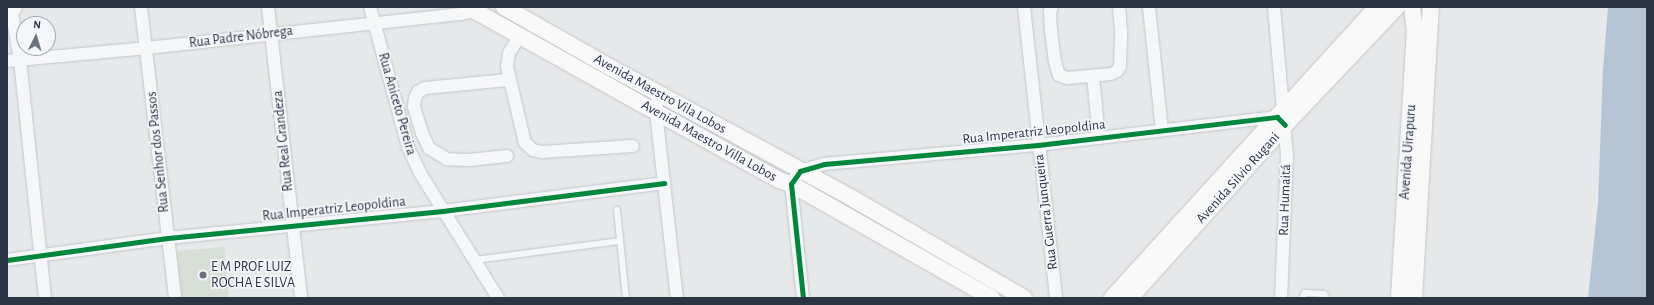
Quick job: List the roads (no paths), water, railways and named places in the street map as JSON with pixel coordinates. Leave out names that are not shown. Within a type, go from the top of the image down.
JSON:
[{"type":"street","name":"Rua Senhor dos Passos","points":[[141,7],[147,48],[175,298]]},
{"type":"street","name":"Rua Real Grandeza","points":[[268,7],[300,298]]},
{"type":"street","name":"Rua Aniceto Pereira","points":[[370,7],[408,147],[420,173],[498,298]]},
{"type":"street","name":"Avenida Maestro Vila Lobos","points":[[504,7],[936,245],[1024,298]]},
{"type":"street","name":"Rua Guerra Junqueira","points":[[1024,7],[1056,298]]},
{"type":"street","points":[[1052,7],[1050,12],[1055,62],[1059,75],[1067,78],[1110,74],[1117,71],[1120,66],[1121,30],[1119,7]]},
{"type":"street","points":[[1149,7],[1162,130]]},
{"type":"street","name":"Rua Humaitá","points":[[1274,7],[1286,190],[1281,298]]},
{"type":"street","name":"Avenida Silvio Rugani","points":[[1130,298],[1377,7]]},
{"type":"street","name":"Avenida Silvio Rugani","points":[[1112,298],[1229,167],[1397,7]]},
{"type":"street","name":"Avenida Uirapuru","points":[[1399,298],[1415,31],[1412,7]]},
{"type":"street","name":"Avenida Uirapuru","points":[[1414,298],[1431,7]]},
{"type":"street","name":"Rua Padre Nóbrega","points":[[7,61],[147,48],[271,33],[374,23],[474,8]]},
{"type":"street","name":"Avenida Maestro Villa Lobos","points":[[474,8],[520,36],[779,180],[791,184],[992,298]]},
{"type":"street","points":[[10,10],[20,60],[45,298]]},
{"type":"street","points":[[520,36],[509,53],[507,67],[508,80],[524,143],[533,150],[542,152],[634,146]]},
{"type":"street","points":[[1093,76],[1099,138]]},
{"type":"street","points":[[507,156],[471,160],[447,159],[429,148],[422,133],[414,106],[415,98],[418,92],[425,88],[508,80]]},
{"type":"street","points":[[658,93],[656,112],[677,298]]},
{"type":"street","name":"Rua Imperatriz Leopoldina","points":[[800,170],[824,164],[1038,145],[1162,130],[1282,118]]},
{"type":"street","points":[[800,170],[791,184],[803,298]]},
{"type":"street","name":"Rua Imperatriz Leopoldina","points":[[7,260],[168,238],[443,211],[664,183]]},
{"type":"lane","points":[[617,210],[626,298]]},
{"type":"lane","points":[[474,260],[620,241]]},
{"type":"lane","points":[[1302,298],[1305,293],[1324,294],[1327,298]]},
{"type":"water","points":[[1608,7],[1647,7],[1647,298],[1588,298],[1598,203],[1603,69]]},
{"type":"place","name":"E M PROF LUIZ ROCHA E SILVA","points":[[203,275]]}]
